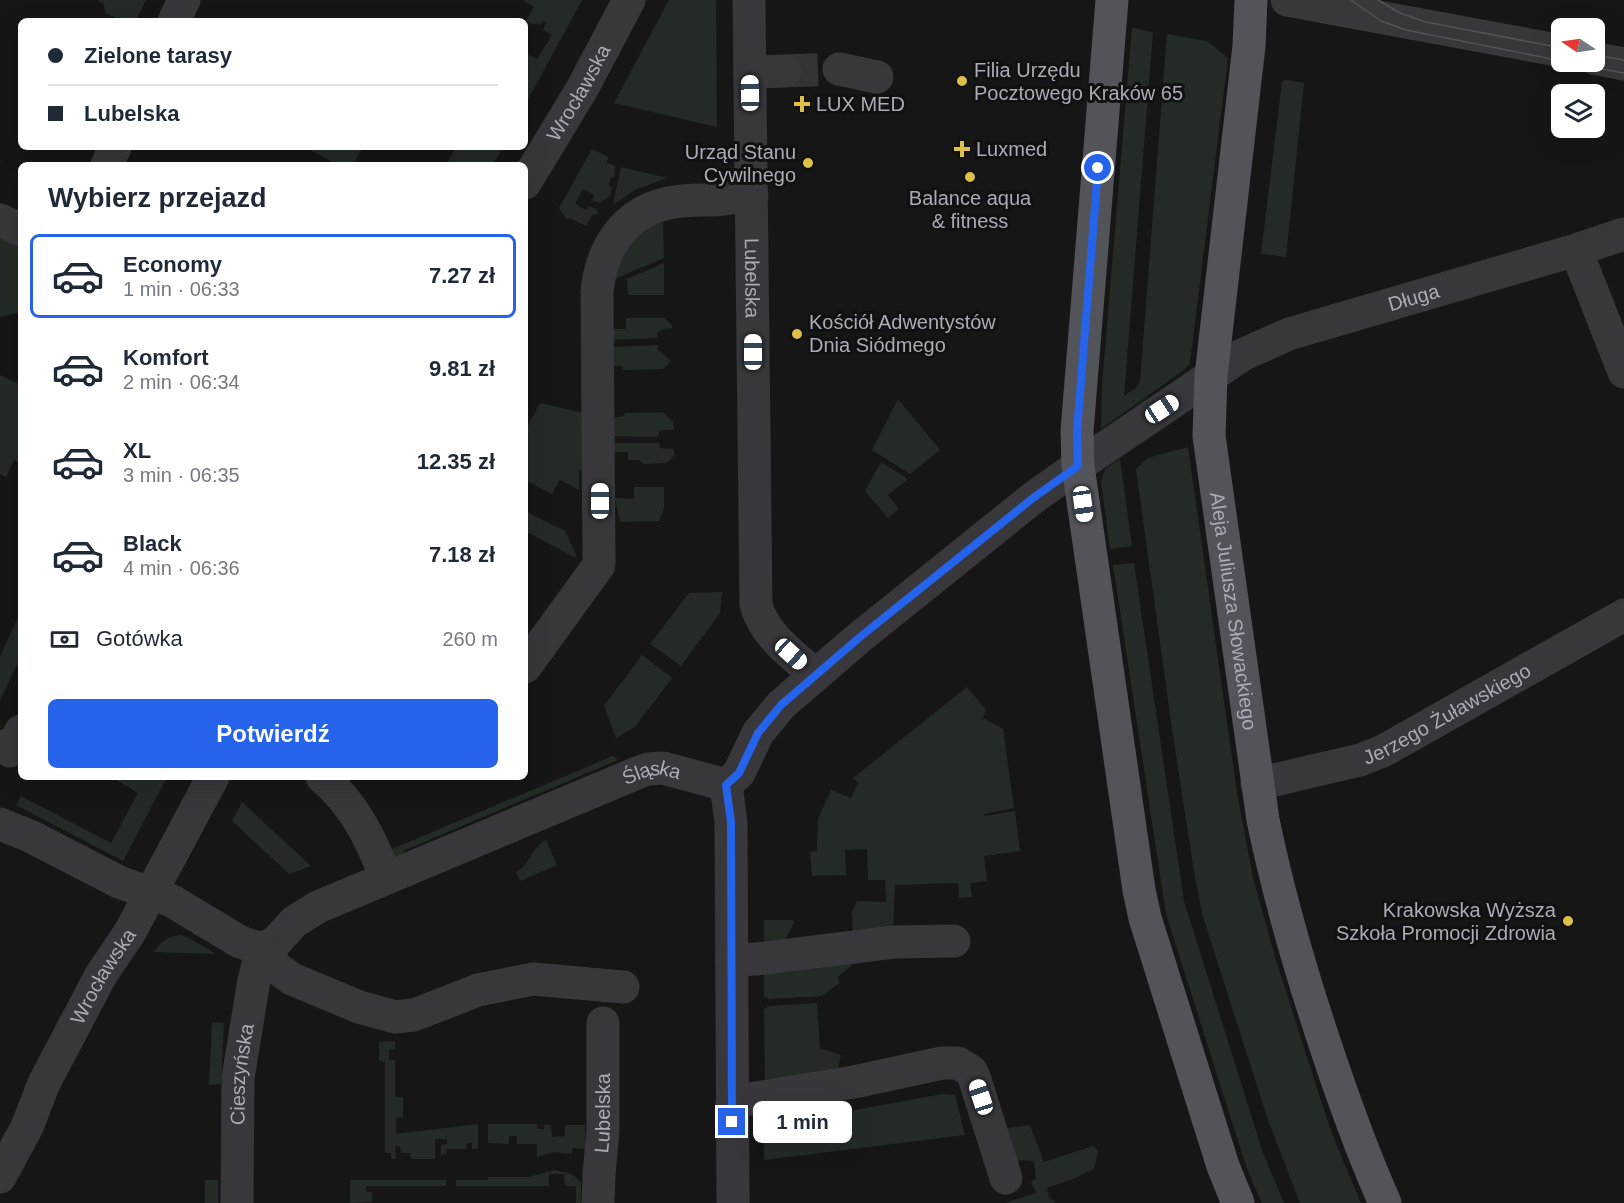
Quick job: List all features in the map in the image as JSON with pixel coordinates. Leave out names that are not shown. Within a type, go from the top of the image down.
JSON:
[{"type":"main road","points":[[1112,0],[1077,431],[1078,466],[1139,890],[1145,918],[1220,1155],[1238,1203]]},
{"type":"main road","name":"Aleja Juliusza Słowackiego","points":[[1251,0],[1249,46],[1211,376],[1209,436],[1257,784],[1273,869],[1293,947],[1346,1109],[1385,1203]]},
{"type":"street","points":[[175,18],[184,0]]},
{"type":"street","name":"Wrocławska","points":[[528,178],[582,89],[629,0]]},
{"type":"street","name":"Lubelska","points":[[749,0],[756,605],[760,618],[771,634],[815,675]]},
{"type":"street","points":[[1287,0],[1551,49]]},
{"type":"street","points":[[1605,60],[1624,63]]},
{"type":"street","points":[[839,69],[877,77]]},
{"type":"street","points":[[750,72],[785,71]]},
{"type":"street","points":[[528,663],[599,565],[597,292],[602,261],[618,233],[648,210],[678,201],[752,195]]},
{"type":"street","points":[[0,220],[18,229]]},
{"type":"street","name":"Długa","points":[[1078,466],[1242,355],[1289,334],[1624,234]]},
{"type":"street","points":[[1576,250],[1624,372]]},
{"type":"street","points":[[733,1203],[731,822],[726,785],[739,773],[753,742],[781,705],[1033,498],[1078,466]]},
{"type":"street","name":"Jerzego Żuławskiego","points":[[1257,784],[1360,759],[1383,751],[1624,615]]},
{"type":"street","points":[[0,746],[10,751],[18,736]]},
{"type":"street","name":"Śląska","points":[[262,949],[282,938],[294,922],[318,907],[648,769],[663,768],[726,785]]},
{"type":"street","name":"Wrocławska","points":[[0,1177],[27,1127],[44,1083],[101,975],[130,932],[211,780]]},
{"type":"street","points":[[337,780],[344,797],[363,825],[386,878]]},
{"type":"street","points":[[0,824],[30,836],[119,882],[172,902],[240,942],[262,949],[278,969],[292,979],[359,1007],[394,1017],[414,1015],[478,990],[533,980],[622,987]]},
{"type":"street","points":[[732,960],[894,942],[954,941]]},
{"type":"street","name":"Cieszyńska","points":[[237,1203],[238,1078],[253,987],[262,949]]},
{"type":"street","name":"Lubelska","points":[[598,1203],[603,1131],[603,1023]]},
{"type":"street","points":[[732,1102],[854,1082],[942,1063],[958,1063],[971,1071],[974,1077],[1006,1178]]},
{"type":"shaded area","points":[[97,0],[146,0],[137,18],[117,18],[105,13],[104,4]]},
{"type":"shaded area","points":[[523,0],[582,0],[528,99],[528,54],[537,59],[552,35],[543,30],[546,22],[535,25],[528,22],[534,7]]},
{"type":"shaded area","points":[[669,0],[716,0],[717,127],[614,103]]},
{"type":"shaded area","points":[[1132,28],[1153,32],[1124,396],[1136,388],[1140,381],[1167,34],[1207,41],[1228,58],[1190,363],[1184,370],[1101,429],[1102,385]]},
{"type":"shaded area","points":[[1282,81],[1304,83],[1286,257],[1261,254]]},
{"type":"shaded area","points":[[592,149],[608,157],[607,163],[615,166],[614,177],[611,177],[609,186],[612,187],[610,196],[600,203],[592,200],[595,195],[583,189],[575,204],[586,210],[589,206],[597,209],[598,214],[593,214],[586,226],[569,218],[567,220],[559,208]]},
{"type":"shaded area","points":[[310,150],[361,150],[355,162],[332,162]]},
{"type":"shaded area","points":[[454,150],[501,150],[495,162],[448,162]]},
{"type":"shaded area","points":[[621,167],[667,178],[635,190],[613,205]]},
{"type":"shaded area","points":[[663,218],[664,258],[614,279],[628,241]]},
{"type":"shaded area","points":[[0,236],[18,244],[18,313],[0,317]]},
{"type":"shaded area","points":[[664,263],[664,295],[628,295],[627,279]]},
{"type":"shaded area","points":[[626,318],[664,318],[672,325],[672,328],[662,329],[657,333],[657,338],[611,340],[611,329],[626,329]]},
{"type":"shaded area","points":[[658,345],[658,350],[671,361],[663,369],[623,370],[623,366],[612,366],[612,347]]},
{"type":"shaded area","points":[[0,375],[18,384],[18,462],[14,460],[6,477],[0,474]]},
{"type":"shaded area","points":[[898,399],[940,450],[910,474],[872,450]]},
{"type":"shaded area","points":[[540,403],[592,415],[593,470],[579,470],[579,490],[560,480],[552,494],[528,482],[528,425]]},
{"type":"shaded area","points":[[663,412],[673,422],[674,430],[662,430],[658,437],[613,436],[613,417],[622,417],[625,413]]},
{"type":"shaded area","points":[[613,443],[659,443],[660,448],[674,449],[674,456],[666,463],[644,464],[639,460],[628,460],[628,452],[613,452]]},
{"type":"shaded area","points":[[1188,447],[1237,793],[1253,878],[1275,957],[1326,1116],[1361,1203],[1300,1203],[1269,1123],[1203,917],[1172,729],[1136,469],[1148,458]]},
{"type":"shaded area","points":[[1120,459],[1132,546],[1110,549],[1101,482],[1105,469]]},
{"type":"shaded area","points":[[881,462],[908,479],[888,495],[899,509],[888,518],[865,491]]},
{"type":"shaded area","points":[[634,487],[664,487],[664,508],[659,521],[620,522],[615,498],[634,499]]},
{"type":"shaded area","points":[[528,512],[565,531],[578,559],[528,533]]},
{"type":"shaded area","points":[[1134,563],[1184,901],[1263,1153],[1284,1203],[1262,1203],[1247,1169],[1166,914],[1113,565]]},
{"type":"shaded area","points":[[722,592],[720,613],[681,666],[650,644],[689,593]]},
{"type":"shaded area","points":[[18,617],[18,662],[0,701],[0,656]]},
{"type":"shaded area","points":[[642,655],[672,678],[635,727],[616,738],[604,706]]},
{"type":"shaded area","points":[[967,687],[986,710],[983,718],[1003,729],[1014,808],[984,814],[985,816],[1015,811],[1020,851],[984,856],[987,881],[970,883],[972,897],[959,898],[958,883],[895,885],[893,934],[853,938],[852,912],[857,901],[886,902],[885,880],[868,880],[867,849],[845,850],[846,875],[812,876],[810,852],[817,851],[818,819],[831,790],[851,798],[858,783],[853,778]]},
{"type":"shaded area","points":[[613,756],[618,760],[405,850],[400,864],[385,852]]},
{"type":"shaded area","points":[[116,780],[165,780],[123,861],[16,805],[21,796],[111,843],[138,793]]},
{"type":"shaded area","points":[[242,802],[311,866],[289,874],[232,821]]},
{"type":"shaded area","points":[[546,840],[557,865],[520,881],[516,872]]},
{"type":"shaded area","points":[[764,920],[793,920],[794,923],[783,943],[764,949]]},
{"type":"shaded area","points":[[181,935],[216,954],[154,952],[166,940]]},
{"type":"shaded area","points":[[850,954],[852,965],[838,977],[839,983],[822,996],[769,999],[764,997],[764,966]]},
{"type":"shaded area","points":[[817,1003],[820,1048],[841,1055],[838,1069],[765,1083],[764,1009],[769,1006]]},
{"type":"shaded area","points":[[212,1022],[224,1023],[221,1084],[209,1085]]},
{"type":"shaded area","points":[[395,1041],[395,1049],[389,1050],[389,1060],[395,1060],[395,1097],[403,1097],[403,1117],[396,1118],[396,1134],[478,1124],[478,1149],[472,1149],[472,1143],[467,1143],[466,1149],[447,1149],[446,1154],[441,1155],[441,1145],[447,1144],[447,1139],[435,1139],[435,1159],[411,1159],[410,1153],[401,1153],[400,1146],[395,1146],[396,1159],[391,1159],[391,1153],[385,1153],[385,1062],[379,1061],[379,1042]]},
{"type":"shaded area","points":[[942,1094],[955,1095],[965,1135],[764,1160],[764,1104],[777,1102],[785,1123]]},
{"type":"shaded area","points":[[488,1124],[537,1124],[538,1129],[544,1129],[544,1125],[551,1125],[552,1137],[565,1136],[565,1125],[585,1125],[585,1149],[573,1148],[572,1154],[554,1152],[537,1157],[537,1144],[517,1144],[517,1136],[509,1136],[509,1144],[488,1143]]},
{"type":"shaded area","points":[[1030,1125],[1044,1162],[1093,1146],[1098,1151],[1094,1169],[1047,1188],[1049,1197],[1056,1203],[1005,1203],[1036,1193],[1031,1182],[1036,1179],[1034,1161],[1010,1160],[1001,1129]]},
{"type":"shaded area","points":[[555,1170],[572,1174],[581,1182],[581,1203],[576,1203],[576,1186],[565,1186],[564,1174],[549,1174],[549,1186],[456,1186],[456,1180],[528,1177]]},
{"type":"shaded area","points":[[205,1180],[218,1180],[218,1203],[205,1203]]},
{"type":"shaded area","points":[[350,1180],[446,1180],[446,1186],[366,1186],[366,1192],[372,1192],[372,1202],[350,1203]]},
{"type":"tunnel","points":[[785,71],[839,69]]},
{"type":"tram line","points":[[1351,0],[1381,21],[1406,30],[1551,59]]},
{"type":"tram line","points":[[1378,0],[1400,13],[1426,22],[1551,46]]},
{"type":"tram line","points":[[1605,57],[1624,60]]},
{"type":"tram line","points":[[1605,70],[1624,73]]},
{"type":"place","name":"Filia Urzędu Pocztowego Kraków 65","points":[[962,81]]},
{"type":"place","name":"LUX MED","points":[[802,104]]},
{"type":"place","name":"Luxmed","points":[[962,149]]},
{"type":"place","name":"Urząd Stanu Cywilnego","points":[[808,163]]},
{"type":"place","name":"Balance aqua & fitness","points":[[970,177]]},
{"type":"place","name":"Kościół Adwentystów Dnia Siódmego","points":[[797,334]]},
{"type":"place","name":"Krakowska Wyższa Szkoła Promocji Zdrowia","points":[[1568,921]]},
{"type":"route","points":[[732,1122],[731,822],[726,785],[739,773],[758,733],[781,705],[860,637],[1033,498],[1078,466],[1077,431],[1098,168]]}]
